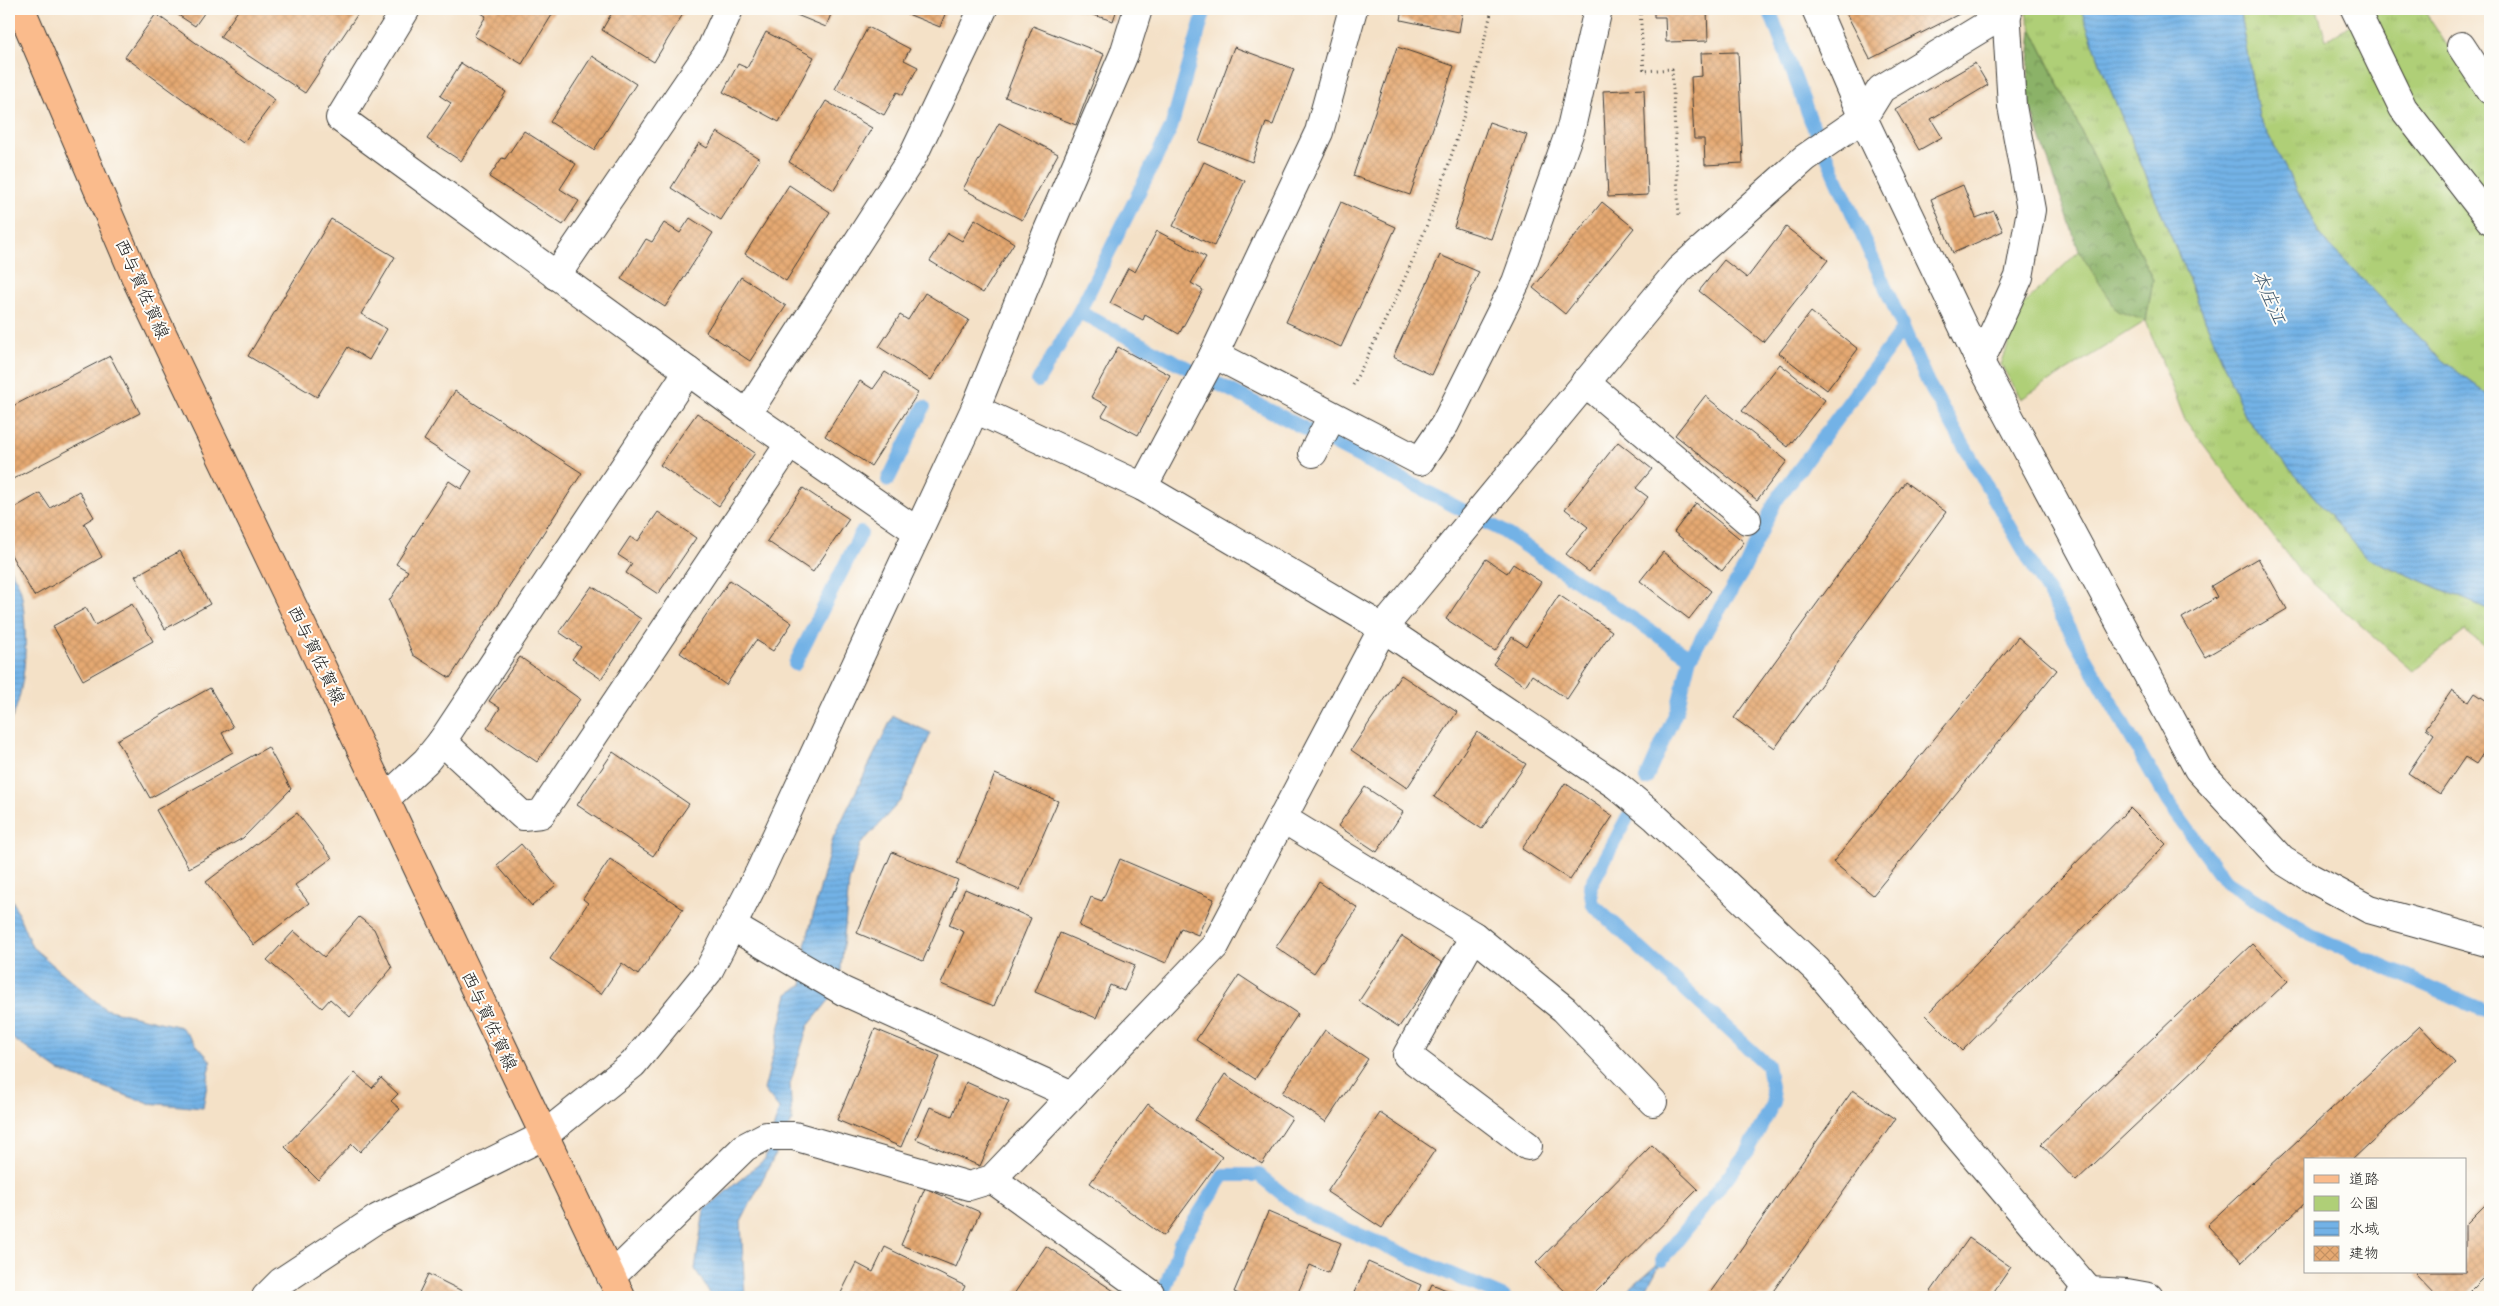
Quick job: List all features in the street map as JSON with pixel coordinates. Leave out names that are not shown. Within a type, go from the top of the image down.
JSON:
[{"type":"main road","name":"西与賀佐賀線","points":[[22,9],[138,284],[616,1287]]},
{"type":"street","points":[[406,9],[340,118],[747,414],[918,532]]},
{"type":"street","points":[[556,276],[711,49],[729,9]]},
{"type":"street","points":[[747,414],[913,156],[983,9]]},
{"type":"street","points":[[266,1297],[281,1282],[378,1218],[543,1136],[633,1064],[708,972],[763,865],[975,409],[1048,230],[1124,54],[1138,9]]},
{"type":"street","points":[[1143,487],[1211,359],[1319,132],[1353,9]]},
{"type":"street","points":[[1211,359],[1332,416],[1420,461],[1444,424],[1516,282],[1571,128],[1598,9]]},
{"type":"street","points":[[1816,9],[1863,118],[1980,362],[2198,769],[2282,860],[2311,878],[2368,909],[2490,944]]},
{"type":"street","points":[[2355,9],[2403,108],[2490,220]]},
{"type":"street","points":[[616,1287],[745,1147],[766,1136],[794,1136],[969,1186],[992,1179],[1215,946],[1383,628],[1679,270],[1805,158],[1863,118],[1881,89],[2007,10],[2012,106],[2031,210],[2019,277],[1980,362]]},
{"type":"street","points":[[2461,46],[2490,90]]},
{"type":"street","points":[[385,799],[426,761],[442,741],[688,371]]},
{"type":"street","points":[[1585,382],[1747,520]]},
{"type":"street","points":[[975,409],[1143,487],[1383,628],[1616,785],[1656,818],[1817,970],[2084,1294],[2127,1293],[2149,1297]]},
{"type":"street","points":[[1313,453],[1332,416]]},
{"type":"street","points":[[442,741],[523,816],[541,814],[790,443]]},
{"type":"street","points":[[1282,818],[1474,936],[1564,1009],[1653,1102]]},
{"type":"street","points":[[732,926],[800,968],[843,991],[1072,1096]]},
{"type":"street","points":[[1474,936],[1406,1055],[1528,1146]]},
{"type":"street","points":[[992,1179],[1150,1293]]},
{"type":"path","points":[[1350,391],[1379,332],[1429,220],[1470,98],[1492,9]]},
{"type":"green space","points":[[2024,9],[2081,9],[2104,74],[2246,418],[2366,557],[2490,610],[2490,650],[2465,631],[2413,671],[2300,572],[2185,420],[2146,321],[2153,280]]},
{"type":"green space","points":[[2239,9],[2317,9],[2326,40],[2376,9],[2423,9],[2490,110],[2490,396],[2443,361],[2321,237],[2259,117]]},
{"type":"green space","points":[[2032,29],[2153,280],[2146,321],[2117,311],[2079,251],[2026,95]]},
{"type":"green space","points":[[2079,251],[2117,311],[2146,321],[2021,399],[2001,365],[2022,306]]},
{"type":"water","name":"本庄江","points":[[2081,9],[2239,9],[2259,117],[2321,237],[2443,361],[2490,396],[2490,610],[2366,557],[2246,418],[2104,74]]},
{"type":"water","points":[[9,567],[21,591],[25,623],[25,659],[20,694],[9,724]]},
{"type":"water","points":[[893,716],[931,733],[901,800],[860,845],[849,882],[841,970],[831,998],[808,1026],[790,1084],[792,1121],[741,1222],[745,1297],[712,1297],[695,1269],[704,1210],[765,1159],[779,1109],[764,1090],[788,994],[802,985],[808,957],[805,946],[833,838]]},
{"type":"water","points":[[9,892],[32,947],[105,1009],[181,1027],[211,1061],[203,1108],[147,1103],[59,1071],[9,1036]]},
{"type":"water","points":[[1662,1260],[1642,1297],[1620,1297]]},
{"type":"building","points":[[169,9],[207,9],[195,26]]},
{"type":"building","points":[[239,9],[361,9],[305,93],[220,37]]},
{"type":"building","points":[[484,9],[555,10],[522,64],[474,36],[486,16],[481,13]]},
{"type":"building","points":[[614,9],[686,9],[654,62],[602,30]]},
{"type":"building","points":[[782,9],[833,9],[826,27]]},
{"type":"building","points":[[895,9],[947,9],[940,27]]},
{"type":"building","points":[[1074,9],[1117,9],[1113,21]]},
{"type":"building","points":[[1403,9],[1463,9],[1459,32],[1401,20]]},
{"type":"building","points":[[1654,9],[1707,9],[1708,41],[1666,42],[1665,17],[1654,17]]},
{"type":"building","points":[[1844,9],[1969,9],[1870,59]]},
{"type":"building","points":[[156,14],[275,100],[243,143],[125,57]]},
{"type":"building","points":[[1033,26],[1104,54],[1076,125],[1005,97]]},
{"type":"building","points":[[868,27],[910,49],[904,60],[918,67],[903,95],[897,92],[884,115],[835,89]]},
{"type":"building","points":[[766,32],[814,57],[779,122],[723,92],[738,64],[747,68]]},
{"type":"building","points":[[1234,47],[1294,69],[1273,125],[1266,123],[1252,162],[1199,142]]},
{"type":"building","points":[[1397,47],[1454,66],[1410,195],[1353,176]]},
{"type":"building","points":[[1738,52],[1743,163],[1705,165],[1704,139],[1694,139],[1691,77],[1702,76],[1701,53]]},
{"type":"building","points":[[592,56],[636,84],[594,150],[550,122]]},
{"type":"building","points":[[461,63],[506,92],[461,161],[427,139],[451,103],[440,96]]},
{"type":"building","points":[[1975,63],[1988,85],[1931,119],[1942,137],[1919,150],[1895,109]]},
{"type":"building","points":[[1644,89],[1648,195],[1608,197],[1603,91]]},
{"type":"building","points":[[826,101],[872,128],[834,190],[789,162]]},
{"type":"building","points":[[1489,122],[1527,135],[1491,239],[1454,227]]},
{"type":"building","points":[[999,123],[1058,154],[1022,220],[963,189]]},
{"type":"building","points":[[524,131],[576,164],[560,189],[579,201],[563,225],[489,177],[502,158],[505,159]]},
{"type":"building","points":[[717,132],[760,159],[721,220],[671,188],[699,143],[707,148]]},
{"type":"building","points":[[1204,162],[1245,181],[1214,246],[1173,226]]},
{"type":"building","points":[[789,185],[830,212],[786,281],[745,254]]},
{"type":"building","points":[[1963,185],[1976,218],[1994,211],[2003,231],[1953,253],[1931,199]]},
{"type":"building","points":[[1341,202],[1396,227],[1341,347],[1286,322]]},
{"type":"building","points":[[1602,202],[1634,228],[1565,314],[1533,288]]},
{"type":"building","points":[[690,218],[713,233],[665,307],[621,279],[646,239],[652,242],[664,223],[680,233]]},
{"type":"building","points":[[331,219],[395,257],[361,314],[387,329],[369,360],[348,347],[317,397],[248,356]]},
{"type":"building","points":[[975,219],[1014,243],[983,293],[930,261],[948,233],[962,241]]},
{"type":"building","points":[[1786,227],[1828,260],[1763,342],[1699,291],[1724,260],[1747,278]]},
{"type":"building","points":[[1157,231],[1206,257],[1191,283],[1203,290],[1179,334],[1145,315],[1143,320],[1110,303],[1128,268],[1135,272]]},
{"type":"building","points":[[1440,255],[1479,272],[1432,375],[1393,357]]},
{"type":"building","points":[[741,277],[786,306],[750,361],[706,332]]},
{"type":"building","points":[[925,293],[969,320],[931,380],[879,347],[900,315],[908,320]]},
{"type":"building","points":[[1811,312],[1858,349],[1827,390],[1779,353]]},
{"type":"building","points":[[1118,347],[1170,375],[1138,435],[1102,416],[1108,406],[1091,397]]},
{"type":"building","points":[[110,356],[140,413],[9,481],[9,408]]},
{"type":"building","points":[[1780,364],[1825,400],[1788,447],[1742,411]]},
{"type":"building","points":[[885,372],[918,393],[871,466],[825,436],[860,381],[873,389]]},
{"type":"building","points":[[455,391],[582,473],[450,678],[413,655],[389,601],[408,571],[396,564],[449,481],[461,489],[472,471],[424,440]]},
{"type":"building","points":[[1705,396],[1787,461],[1757,500],[1675,435]]},
{"type":"building","points":[[697,413],[755,453],[719,506],[660,465]]},
{"type":"building","points":[[1618,442],[1652,469],[1636,488],[1648,497],[1589,572],[1566,554],[1588,527],[1565,509]]},
{"type":"building","points":[[1905,482],[1946,512],[1775,748],[1734,718]]},
{"type":"building","points":[[803,488],[849,519],[813,572],[767,541]]},
{"type":"building","points":[[79,491],[94,517],[84,523],[102,557],[34,596],[9,551],[9,511],[40,493],[50,508]]},
{"type":"building","points":[[1696,503],[1744,542],[1722,571],[1674,532]]},
{"type":"building","points":[[658,512],[696,538],[658,594],[626,573],[632,564],[618,555],[630,537],[638,541]]},
{"type":"building","points":[[180,551],[210,604],[165,629],[135,576]]},
{"type":"building","points":[[1663,552],[1711,591],[1689,619],[1640,581]]},
{"type":"building","points":[[2258,558],[2287,609],[2205,657],[2182,618],[2217,597],[2211,586]]},
{"type":"building","points":[[1486,559],[1507,573],[1513,564],[1541,582],[1495,651],[1446,619]]},
{"type":"building","points":[[730,580],[792,623],[773,651],[756,640],[726,685],[680,653]]},
{"type":"building","points":[[592,586],[641,619],[601,679],[572,659],[581,647],[559,632]]},
{"type":"building","points":[[1559,595],[1612,631],[1567,699],[1532,675],[1525,686],[1493,664],[1512,637],[1526,646]]},
{"type":"building","points":[[132,604],[153,641],[83,680],[53,626],[86,608],[95,625]]},
{"type":"building","points":[[2018,637],[2057,670],[1873,895],[1833,862]]},
{"type":"building","points":[[520,657],[580,699],[537,762],[487,728],[500,708],[489,701]]},
{"type":"building","points":[[1401,675],[1457,712],[1407,788],[1351,750]]},
{"type":"building","points":[[210,688],[233,727],[222,733],[233,752],[150,798],[117,740]]},
{"type":"building","points":[[2452,690],[2469,702],[2475,693],[2490,703],[2490,743],[2476,764],[2465,757],[2440,794],[2408,773],[2434,734],[2426,728]]},
{"type":"building","points":[[1477,732],[1526,764],[1482,829],[1434,797]]},
{"type":"building","points":[[268,747],[291,789],[243,838],[189,868],[156,810]]},
{"type":"building","points":[[613,752],[689,804],[653,856],[577,805]]},
{"type":"building","points":[[995,774],[1058,801],[1019,890],[957,863]]},
{"type":"building","points":[[1565,783],[1613,816],[1570,880],[1522,849]]},
{"type":"building","points":[[1365,787],[1403,812],[1377,852],[1338,826]]},
{"type":"building","points":[[2130,808],[2166,844],[1962,1051],[1926,1015]]},
{"type":"building","points":[[297,813],[332,858],[295,885],[309,903],[254,945],[206,882]]},
{"type":"building","points":[[521,844],[556,885],[532,906],[497,865]]},
{"type":"building","points":[[892,852],[958,880],[923,961],[857,933]]},
{"type":"building","points":[[610,859],[683,909],[638,975],[622,963],[601,994],[550,959],[588,903],[583,899]]},
{"type":"building","points":[[1120,859],[1214,899],[1198,935],[1181,928],[1166,963],[1079,926],[1091,897],[1102,901]]},
{"type":"building","points":[[1319,882],[1358,908],[1314,973],[1276,947]]},
{"type":"building","points":[[965,889],[1031,918],[994,1006],[941,984],[964,932],[949,925]]},
{"type":"building","points":[[359,917],[374,929],[392,968],[350,1017],[330,999],[322,1008],[267,960],[294,931],[324,957]]},
{"type":"building","points":[[1060,933],[1135,965],[1124,991],[1110,985],[1096,1018],[1035,992]]},
{"type":"building","points":[[1402,936],[1442,963],[1399,1027],[1359,1001]]},
{"type":"building","points":[[2252,944],[2288,981],[2076,1181],[2041,1144]]},
{"type":"building","points":[[1239,975],[1298,1014],[1255,1079],[1196,1040]]},
{"type":"building","points":[[2420,1026],[2455,1063],[2354,1158],[2304,1158],[2304,1204],[2242,1262],[2207,1225]]},
{"type":"building","points":[[875,1029],[940,1056],[901,1147],[837,1120]]},
{"type":"building","points":[[1325,1030],[1368,1059],[1326,1122],[1282,1093]]},
{"type":"building","points":[[355,1073],[372,1088],[381,1078],[398,1094],[391,1101],[400,1109],[360,1152],[352,1144],[318,1180],[285,1147]]},
{"type":"building","points":[[1225,1074],[1292,1118],[1262,1164],[1195,1120]]},
{"type":"building","points":[[966,1082],[1009,1101],[980,1166],[916,1139],[930,1107],[952,1116]]},
{"type":"building","points":[[1853,1090],[1895,1119],[1769,1297],[1707,1297]]},
{"type":"building","points":[[1148,1104],[1222,1157],[1164,1236],[1090,1183]]},
{"type":"building","points":[[1380,1113],[1435,1150],[1382,1228],[1327,1192]]},
{"type":"building","points":[[1652,1145],[1698,1189],[1591,1297],[1571,1297],[1536,1263]]},
{"type":"building","points":[[925,1188],[980,1212],[956,1267],[901,1245]]},
{"type":"building","points":[[2490,1200],[2490,1271],[2464,1297],[2437,1297],[2415,1274],[2466,1274],[2466,1224]]},
{"type":"building","points":[[1268,1212],[1341,1243],[1328,1273],[1310,1265],[1296,1297],[1247,1297],[1234,1292]]},
{"type":"building","points":[[1969,1238],[2011,1267],[1990,1297],[1927,1297]]},
{"type":"building","points":[[1046,1246],[1123,1297],[1012,1297]]},
{"type":"building","points":[[885,1247],[965,1286],[960,1297],[839,1297],[856,1263],[873,1272]]},
{"type":"building","points":[[1368,1262],[1421,1285],[1416,1297],[1352,1297]]},
{"type":"building","points":[[428,1274],[474,1297],[417,1297]]},
{"type":"building","points":[[1432,1284],[1463,1297],[1426,1297]]},
{"type":"waterway","points":[[1038,381],[1079,312],[1171,128],[1205,9]]},
{"type":"waterway","points":[[1769,9],[1811,121],[1928,383],[2168,802],[2225,881],[2311,935],[2490,1013]]},
{"type":"waterway","points":[[1079,312],[1501,530],[1690,657],[1677,710],[1646,779]]},
{"type":"waterway","points":[[1690,657],[1743,571],[1775,502],[1903,329]]},
{"type":"waterway","points":[[888,480],[924,407]]},
{"type":"waterway","points":[[795,664],[861,533]]},
{"type":"waterway","points":[[1627,818],[1590,887],[1593,905],[1767,1065],[1774,1102],[1748,1151],[1662,1260]]},
{"type":"waterway","points":[[1162,1297],[1180,1243],[1224,1175],[1259,1175],[1302,1210],[1504,1297]]}]
